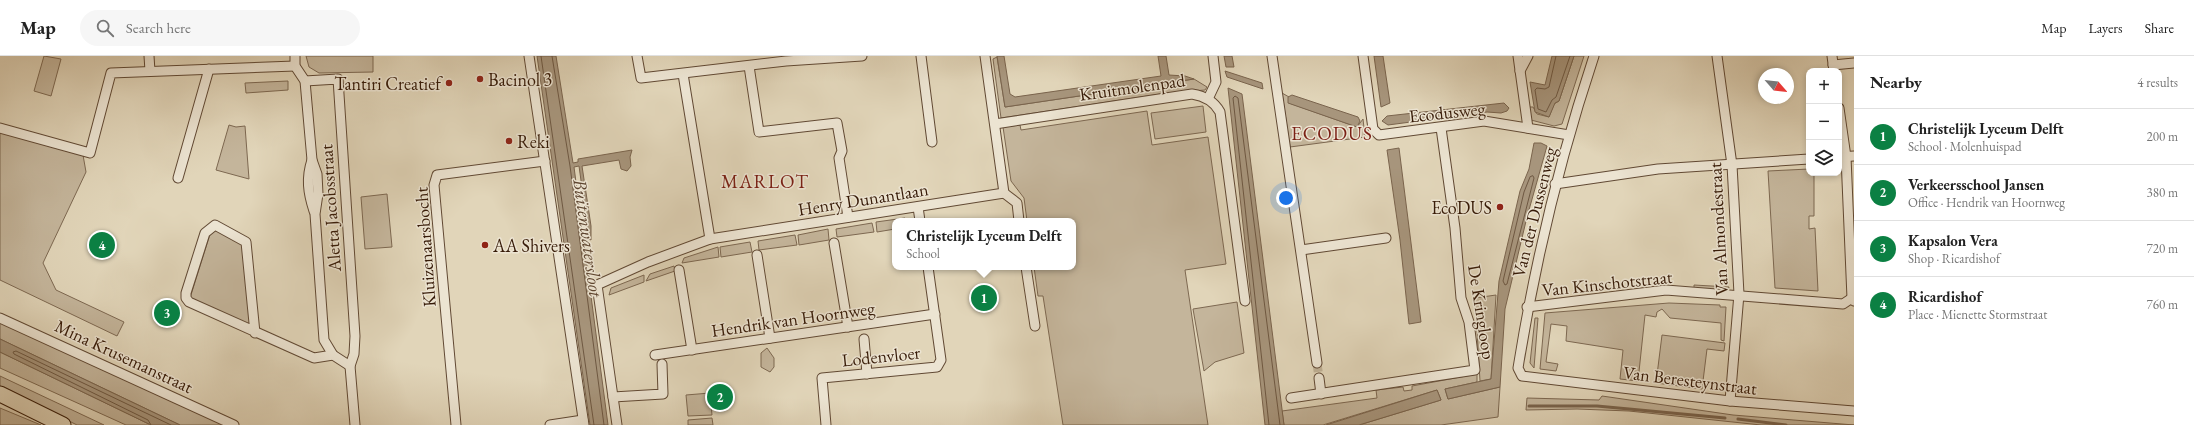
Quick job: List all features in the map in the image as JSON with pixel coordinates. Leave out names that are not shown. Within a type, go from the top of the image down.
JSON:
[{"type":"main road","points":[[0,394],[63,425]]},
{"type":"street","points":[[149,56],[150,71]]},
{"type":"street","points":[[295,56],[295,66],[306,81]]},
{"type":"street","points":[[529,56],[583,423],[550,425]]},
{"type":"street","points":[[637,56],[641,78],[749,66],[862,56]]},
{"type":"street","points":[[921,56],[932,142]]},
{"type":"street","points":[[985,56],[1004,193],[1017,203],[1020,218]]},
{"type":"street","points":[[1208,98],[1216,82],[1213,56]]},
{"type":"street","points":[[1272,56],[1317,363]]},
{"type":"street","name":"Ecodusweg","points":[[1363,56],[1373,129],[1376,134],[1379,135],[1441,128],[1484,121],[1569,135]]},
{"type":"street","points":[[1518,56],[1528,128]]},
{"type":"street","points":[[1520,72],[1528,56]]},
{"type":"street","name":"Van der Dussenweg","points":[[1522,376],[1518,368],[1527,308],[1555,184],[1594,56]]},
{"type":"street","name":"Van Almondestraat","points":[[1717,56],[1732,165],[1739,294],[1730,402]]},
{"type":"street","points":[[1833,64],[1854,63]]},
{"type":"street","points":[[0,128],[90,153],[111,73],[295,66]]},
{"type":"street","points":[[749,66],[758,132],[837,123],[842,151],[839,158],[848,218]]},
{"type":"street","points":[[178,178],[209,69]]},
{"type":"street","points":[[683,74],[710,239]]},
{"type":"street","name":"Aletta Jacobsstraat","points":[[350,366],[333,355],[324,340],[315,214],[309,194],[308,173],[312,160],[306,81],[338,79],[355,336],[354,354],[350,366],[355,425]]},
{"type":"street","name":"Kruitmolenpad","points":[[995,124],[1192,94],[1208,98],[1216,105],[1220,112],[1245,301]]},
{"type":"street","name":"De Kringloop","points":[[1291,398],[1475,370],[1469,322],[1460,292],[1455,228],[1441,128]]},
{"type":"street","points":[[1842,129],[1846,157],[1852,241],[1853,300]]},
{"type":"street","points":[[1555,184],[1658,169],[1806,159]]},
{"type":"street","name":"Kluizenaarsbocht","points":[[456,425],[434,185],[437,175],[545,161]]},
{"type":"street","name":"Henry Dunantlaan","points":[[613,398],[597,285],[648,262],[710,239],[1004,193]]},
{"type":"street","points":[[918,206],[920,218]]},
{"type":"street","points":[[255,333],[246,242],[215,225],[205,233],[186,298],[189,302],[255,333],[314,358],[333,355]]},
{"type":"street","points":[[1301,250],[1386,238]]},
{"type":"street","points":[[834,243],[848,327]]},
{"type":"street","points":[[757,255],[770,338]]},
{"type":"street","points":[[679,270],[692,350]]},
{"type":"street","name":"Lodenvloer","points":[[826,425],[822,378],[937,366],[941,360],[928,270]]},
{"type":"street","points":[[1026,270],[1035,326]]},
{"type":"street","name":"Van Kinschotstraat","points":[[1527,308],[1666,290],[1739,294],[1843,304],[1853,300]]},
{"type":"street","name":"Hendrik van Hoornweg","points":[[655,355],[935,314]]},
{"type":"street","name":"Mina Krusemanstraat","points":[[0,318],[234,425]]},
{"type":"street","points":[[864,339],[867,374]]},
{"type":"street","points":[[617,425],[613,398],[663,394],[662,364]]},
{"type":"street","name":"Van Beresteynstraat","points":[[1522,376],[1730,402],[1854,411]]},
{"type":"street","points":[[1319,378],[1321,394]]},
{"type":"shaded area","points":[[44,56],[61,59],[51,96],[34,91]]},
{"type":"shaded area","points":[[306,56],[373,56],[373,72],[319,73],[309,67]]},
{"type":"shaded area","points":[[1574,56],[1584,56],[1562,124],[1554,126],[1531,120],[1529,107],[1533,107],[1537,114],[1549,117],[1554,104],[1559,101]]},
{"type":"shaded area","points":[[997,57],[1005,107],[1194,79],[1207,87],[1205,90],[1167,93],[1001,118],[993,59]]},
{"type":"shaded area","points":[[288,81],[288,90],[246,93],[245,83]]},
{"type":"shaded area","points":[[1282,93],[1289,97],[1289,103],[1357,127],[1363,119],[1365,137],[1290,147]]},
{"type":"shaded area","points":[[1203,106],[1206,132],[1155,139],[1151,113]]},
{"type":"shaded area","points":[[1147,111],[1152,145],[1208,137],[1226,264],[1185,270],[1208,425],[1063,425],[1043,296],[1038,296],[1034,270],[1076,270],[1076,218],[1027,218],[1024,198],[1011,181],[1003,127],[1020,125],[1021,130]]},
{"type":"shaded area","points":[[229,125],[236,127],[245,126],[249,179],[216,170]]},
{"type":"shaded area","points":[[0,132],[83,155],[86,172],[43,263],[56,290],[124,322],[117,336],[0,280]]},
{"type":"shaded area","points":[[1806,169],[1806,176],[1814,176],[1814,216],[1809,216],[1809,229],[1815,228],[1818,291],[1775,288],[1768,171]]},
{"type":"shaded area","points":[[387,194],[392,247],[365,249],[361,197]]},
{"type":"shaded area","points":[[892,220],[892,230],[877,232],[876,222]]},
{"type":"shaded area","points":[[872,223],[874,232],[837,237],[836,229]]},
{"type":"shaded area","points":[[212,228],[244,245],[251,327],[190,298]]},
{"type":"shaded area","points":[[828,229],[829,240],[799,245],[798,235]]},
{"type":"shaded area","points":[[795,235],[797,245],[759,250],[758,241]]},
{"type":"shaded area","points":[[750,242],[752,252],[721,257],[720,247]]},
{"type":"shaded area","points":[[718,247],[719,257],[682,263],[684,258]]},
{"type":"shaded area","points":[[674,266],[675,271],[646,281],[650,274]]},
{"type":"shaded area","points":[[644,275],[644,282],[609,295],[611,288]]},
{"type":"shaded area","points":[[1694,285],[1729,287],[1728,291],[1694,289]]},
{"type":"shaded area","points":[[1496,295],[1491,379],[1480,381],[1475,298]]},
{"type":"shaded area","points":[[1237,302],[1244,353],[1215,362],[1204,371],[1193,309]]},
{"type":"shaded area","points":[[1669,303],[1720,305],[1720,307],[1726,307],[1724,341],[1721,340],[1721,323],[1670,318],[1662,309],[1657,312],[1656,317],[1645,315],[1638,381],[1620,379],[1623,350],[1566,341],[1567,326],[1551,324],[1546,362],[1558,364],[1556,371],[1540,369],[1545,313]]},
{"type":"shaded area","points":[[0,318],[225,425],[180,425],[0,339]]},
{"type":"shaded area","points":[[1535,318],[1538,318],[1534,368],[1530,363]]},
{"type":"shaded area","points":[[1662,335],[1725,343],[1724,351],[1707,349],[1702,389],[1656,383]]},
{"type":"shaded area","points":[[767,348],[774,358],[774,367],[770,372],[761,367],[761,353]]},
{"type":"shaded area","points":[[0,352],[151,425],[126,425],[0,368]]},
{"type":"shaded area","points":[[1477,374],[1477,382],[1445,389],[1448,399],[1500,387],[1498,417],[1441,425],[1359,425],[1441,400],[1437,390],[1323,425],[1284,425],[1282,411],[1377,398],[1376,390],[1403,387],[1404,391],[1412,390],[1412,386]]},
{"type":"shaded area","points":[[0,376],[104,425],[77,425],[0,386]]},
{"type":"shaded area","points":[[710,393],[712,415],[688,416],[686,395]]},
{"type":"shaded area","points":[[1602,396],[1733,415],[1854,425],[1761,425],[1629,411],[1577,409],[1526,410],[1527,398],[1599,400]]},
{"type":"shaded area","points":[[0,408],[41,425],[0,425]]},
{"type":"shaded area","points":[[712,418],[713,425],[688,425],[688,420]]},
{"type":"water","points":[[537,56],[556,56],[573,163],[578,162],[578,159],[632,150],[630,157],[631,166],[627,171],[621,169],[619,160],[582,166],[591,226],[591,240],[589,239],[579,166],[574,167],[608,425],[590,425]]},
{"type":"water","points":[[997,56],[1004,56],[1010,94],[1015,97],[1161,76],[1158,56],[1166,56],[1169,75],[1185,76],[1194,79],[1005,107]]},
{"type":"water","points":[[1224,56],[1232,56],[1234,67],[1226,67]]},
{"type":"water","points":[[1374,56],[1383,56],[1390,103],[1381,107]]},
{"type":"water","points":[[1552,56],[1574,56],[1559,101],[1555,103],[1549,117],[1535,112],[1530,82],[1545,85]]},
{"type":"water","points":[[1225,71],[1262,83],[1263,89],[1227,77]]},
{"type":"water","points":[[1228,88],[1242,94],[1284,425],[1265,425]]},
{"type":"water","points":[[1292,95],[1358,117],[1360,121],[1357,127],[1288,103],[1288,97]]},
{"type":"water","points":[[1504,103],[1509,108],[1507,111],[1501,113],[1487,112],[1388,125],[1382,121],[1387,116]]},
{"type":"water","points":[[1534,143],[1541,143],[1547,146],[1527,217],[1505,309],[1500,387],[1448,399],[1445,389],[1491,379],[1499,281],[1520,191],[1529,169]]},
{"type":"water","points":[[1399,148],[1421,322],[1409,324],[1400,240],[1387,150]]},
{"type":"water","points":[[0,339],[180,425],[151,425],[0,352]]},
{"type":"water","points":[[1437,390],[1441,400],[1359,425],[1326,425]]},
{"type":"waterway","points":[[1529,406],[1597,406],[1725,418]]},
{"type":"waterway","points":[[1738,419],[1786,425]]},
{"type":"tunnel","points":[[1317,363],[1319,378]]},
{"type":"place","name":"Bacinol 3","points":[[480,79]]},
{"type":"place","name":"Tantiri Creatief","points":[[449,83]]},
{"type":"place","name":"Reki","points":[[509,141]]},
{"type":"place","name":"EcoDUS","points":[[1500,207]]},
{"type":"place","name":"Ricardishof","points":[[102,245]]},
{"type":"place","name":"AA Shivers","points":[[485,245]]},
{"type":"place","name":"Christelijk Lyceum Delft","points":[[984,298]]},
{"type":"place","name":"Kapsalon Vera","points":[[167,313]]},
{"type":"place","name":"Verkeersschool Jansen","points":[[720,397]]},
{"type":"district","name":"ECODUS","points":[[1332,133]]},
{"type":"district","name":"MARLOT","points":[[765,181]]},
{"type":"water label","name":"Buitenwatersloot","points":[[588,238]]}]
